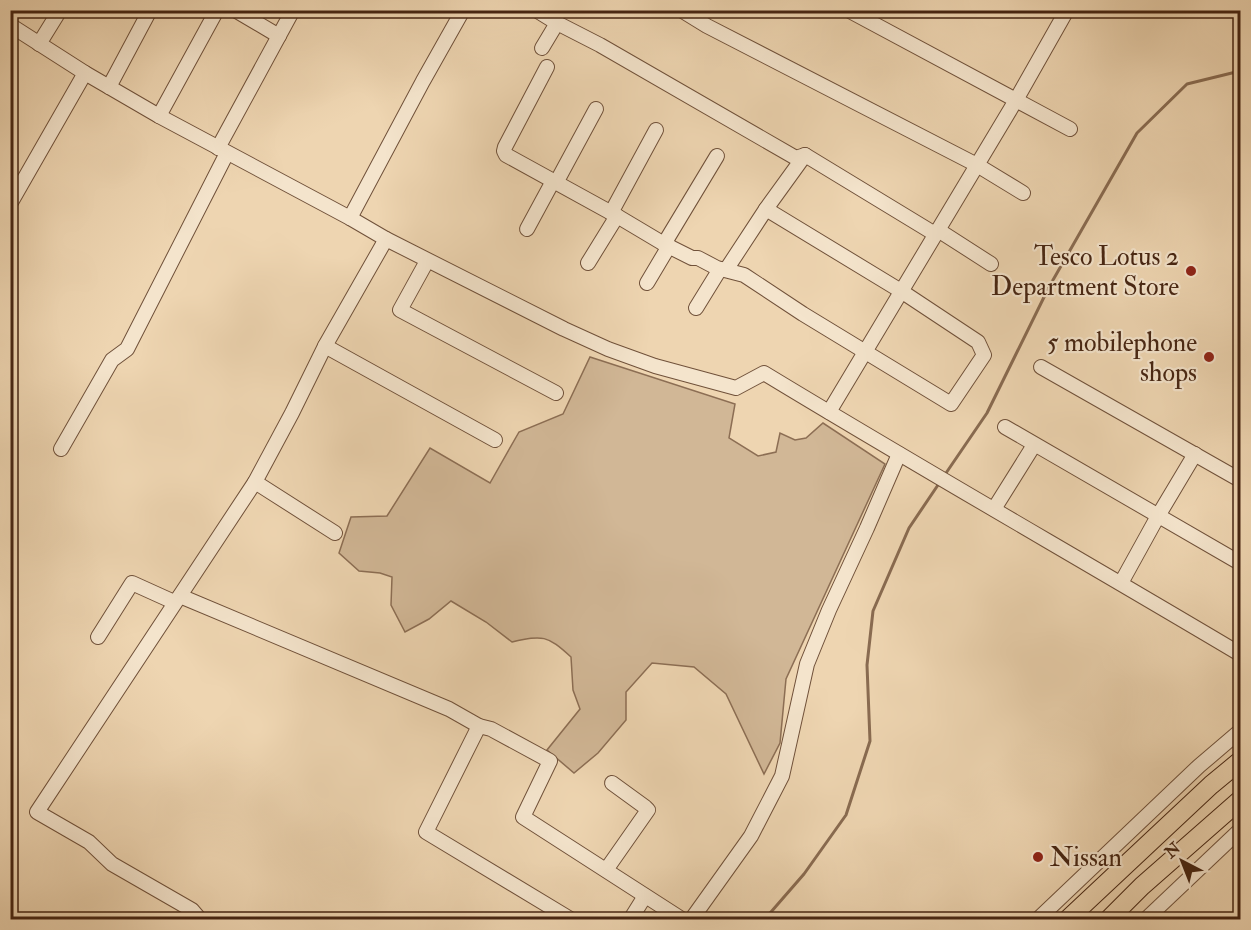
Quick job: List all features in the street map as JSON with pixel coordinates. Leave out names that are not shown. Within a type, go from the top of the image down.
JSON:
[{"type":"main road","points":[[1067,920],[1211,784],[1240,761]]},
{"type":"main road","points":[[1108,920],[1142,886],[1240,801]]},
{"type":"street","points":[[39,44],[60,10]]},
{"type":"street","points":[[159,116],[217,10]]},
{"type":"street","points":[[235,10],[279,36]]},
{"type":"street","points":[[61,448],[112,360],[127,349],[293,10]]},
{"type":"street","points":[[350,218],[463,10]]},
{"type":"street","points":[[536,10],[558,18],[600,45],[796,158],[805,155],[991,264]]},
{"type":"street","points":[[681,10],[707,26],[976,165],[1023,193]]},
{"type":"street","points":[[848,10],[1070,129]]},
{"type":"street","points":[[829,412],[1016,100],[1067,10]]},
{"type":"street","points":[[109,87],[149,12]]},
{"type":"street","points":[[542,48],[558,18]]},
{"type":"street","points":[[10,25],[85,73],[159,116],[386,239],[564,329],[608,349],[655,366],[735,388],[764,373],[1240,654]]},
{"type":"street","points":[[548,68],[505,147],[504,151],[509,156],[666,245],[692,258],[698,258],[744,275],[803,314],[951,404],[984,355],[978,342],[901,291],[766,209]]},
{"type":"street","points":[[10,204],[85,73]]},
{"type":"street","points":[[527,229],[596,109]]},
{"type":"street","points":[[588,263],[656,130]]},
{"type":"street","points":[[696,308],[805,155]]},
{"type":"street","points":[[647,283],[717,156]]},
{"type":"street","points":[[198,920],[192,910],[112,864],[89,842],[36,812],[255,482],[325,346],[386,239]]},
{"type":"street","points":[[428,261],[400,310],[556,393]]},
{"type":"street","points":[[325,346],[495,440]]},
{"type":"street","points":[[1041,367],[1240,480]]},
{"type":"street","points":[[1005,427],[1240,563]]},
{"type":"street","points":[[994,508],[1034,445]]},
{"type":"street","points":[[1121,583],[1195,453]]},
{"type":"street","points":[[691,920],[751,836],[782,776],[807,664],[899,454]]},
{"type":"street","points":[[255,482],[335,533]]},
{"type":"street","points":[[98,637],[132,582],[448,709],[479,726],[491,729],[550,761],[523,817],[683,920]]},
{"type":"street","points":[[479,726],[426,832],[572,920]]},
{"type":"street","points":[[1037,920],[1199,766],[1240,731]]},
{"type":"street","points":[[606,870],[648,810],[612,783]]},
{"type":"street","points":[[1145,920],[1240,830]]},
{"type":"street","points":[[630,920],[645,896]]},
{"type":"shaded area","points":[[590,357],[735,404],[729,438],[758,456],[776,452],[780,433],[795,440],[806,438],[823,423],[885,464],[786,679],[780,743],[764,774],[726,694],[694,667],[652,663],[626,692],[626,720],[598,753],[574,773],[547,750],[580,709],[573,690],[571,657],[556,644],[544,639],[531,638],[512,642],[486,622],[451,601],[429,619],[405,632],[391,605],[392,577],[359,571],[339,553],[351,517],[387,516],[430,448],[490,483],[519,432],[563,414]]},
{"type":"waterway","points":[[944,476],[987,413],[1049,287],[1137,133],[1187,84],[1240,71]]},
{"type":"waterway","points":[[764,920],[804,874],[846,815],[870,741],[867,665],[873,611],[909,528],[940,482]]},
{"type":"place","name":"Tesco Lotus 2 Department Store","points":[[1191,271]]},
{"type":"place","name":"5 mobilephone shops","points":[[1209,357]]},
{"type":"place","name":"Nissan","points":[[1038,857]]}]
